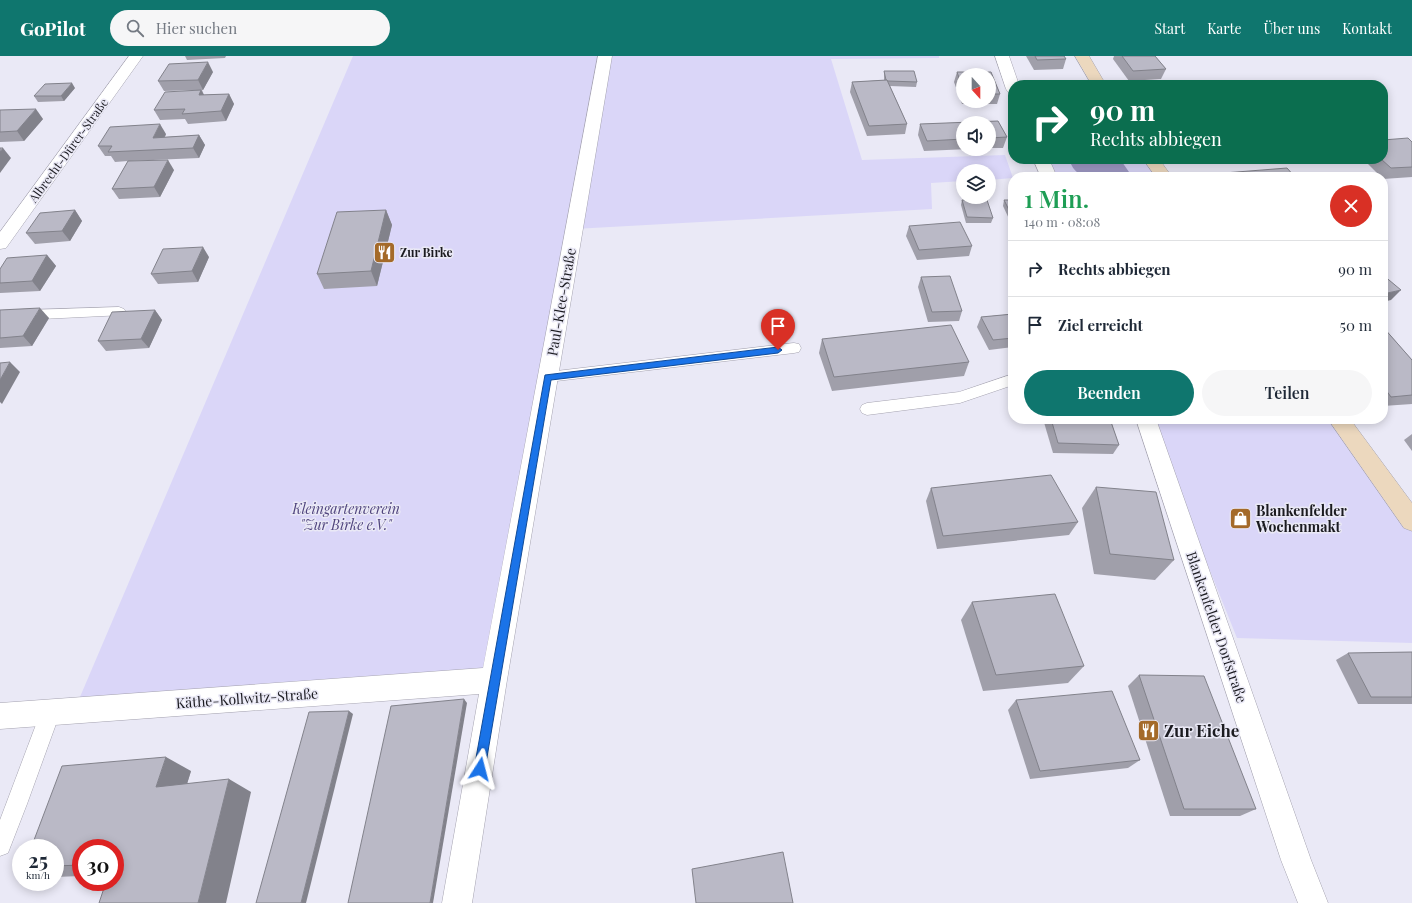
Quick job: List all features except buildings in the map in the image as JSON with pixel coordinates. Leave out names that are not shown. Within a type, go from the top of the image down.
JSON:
[{"type":"main road","points":[[1082,56],[1096,80]]},
{"type":"main road","points":[[1342,424],[1412,521]]},
{"type":"street","name":"Albrecht-Dürer-Straße","points":[[0,244],[136,56]]},
{"type":"street","name":"Paul-Klee-Straße","points":[[457,903],[494,680],[604,56]]},
{"type":"street","points":[[1002,56],[1010,80]]},
{"type":"street","name":"Blankenfelder Dorfstraße","points":[[1148,424],[1293,852],[1313,903]]},
{"type":"street","name":"Käthe-Kollwitz-Straße","points":[[0,716],[494,680]]},
{"type":"lane","points":[[0,316],[119,312]]},
{"type":"lane","points":[[548,377],[794,348]]},
{"type":"lane","points":[[867,409],[960,397],[1008,381]]},
{"type":"lane","points":[[0,845],[17,804],[50,713]]},
{"type":"green space","name":"Kleingartenverein \"Zur Birke e.V.\"","points":[[353,56],[939,56],[939,58],[831,59],[862,160],[1005,155],[1011,172],[1008,172],[1008,178],[996,179],[996,164],[956,164],[956,181],[931,183],[932,209],[574,229],[494,680],[74,711]]},
{"type":"green space","points":[[1043,164],[1155,164],[1160,172],[1047,172]]},
{"type":"green space","points":[[1151,424],[1342,424],[1412,521],[1412,643],[1237,638]]},
{"type":"shaded area","points":[[1071,164],[1123,164],[1129,172],[1077,172]]},
{"type":"place","name":"Zur Birke","points":[[385,252]]},
{"type":"place","name":"Blankenfelder Wochenmakt","points":[[1240,518]]},
{"type":"place","name":"Zur Eiche","points":[[1148,730]]},
{"type":"route","points":[[480,769],[494,680],[548,377],[778,350]]}]
